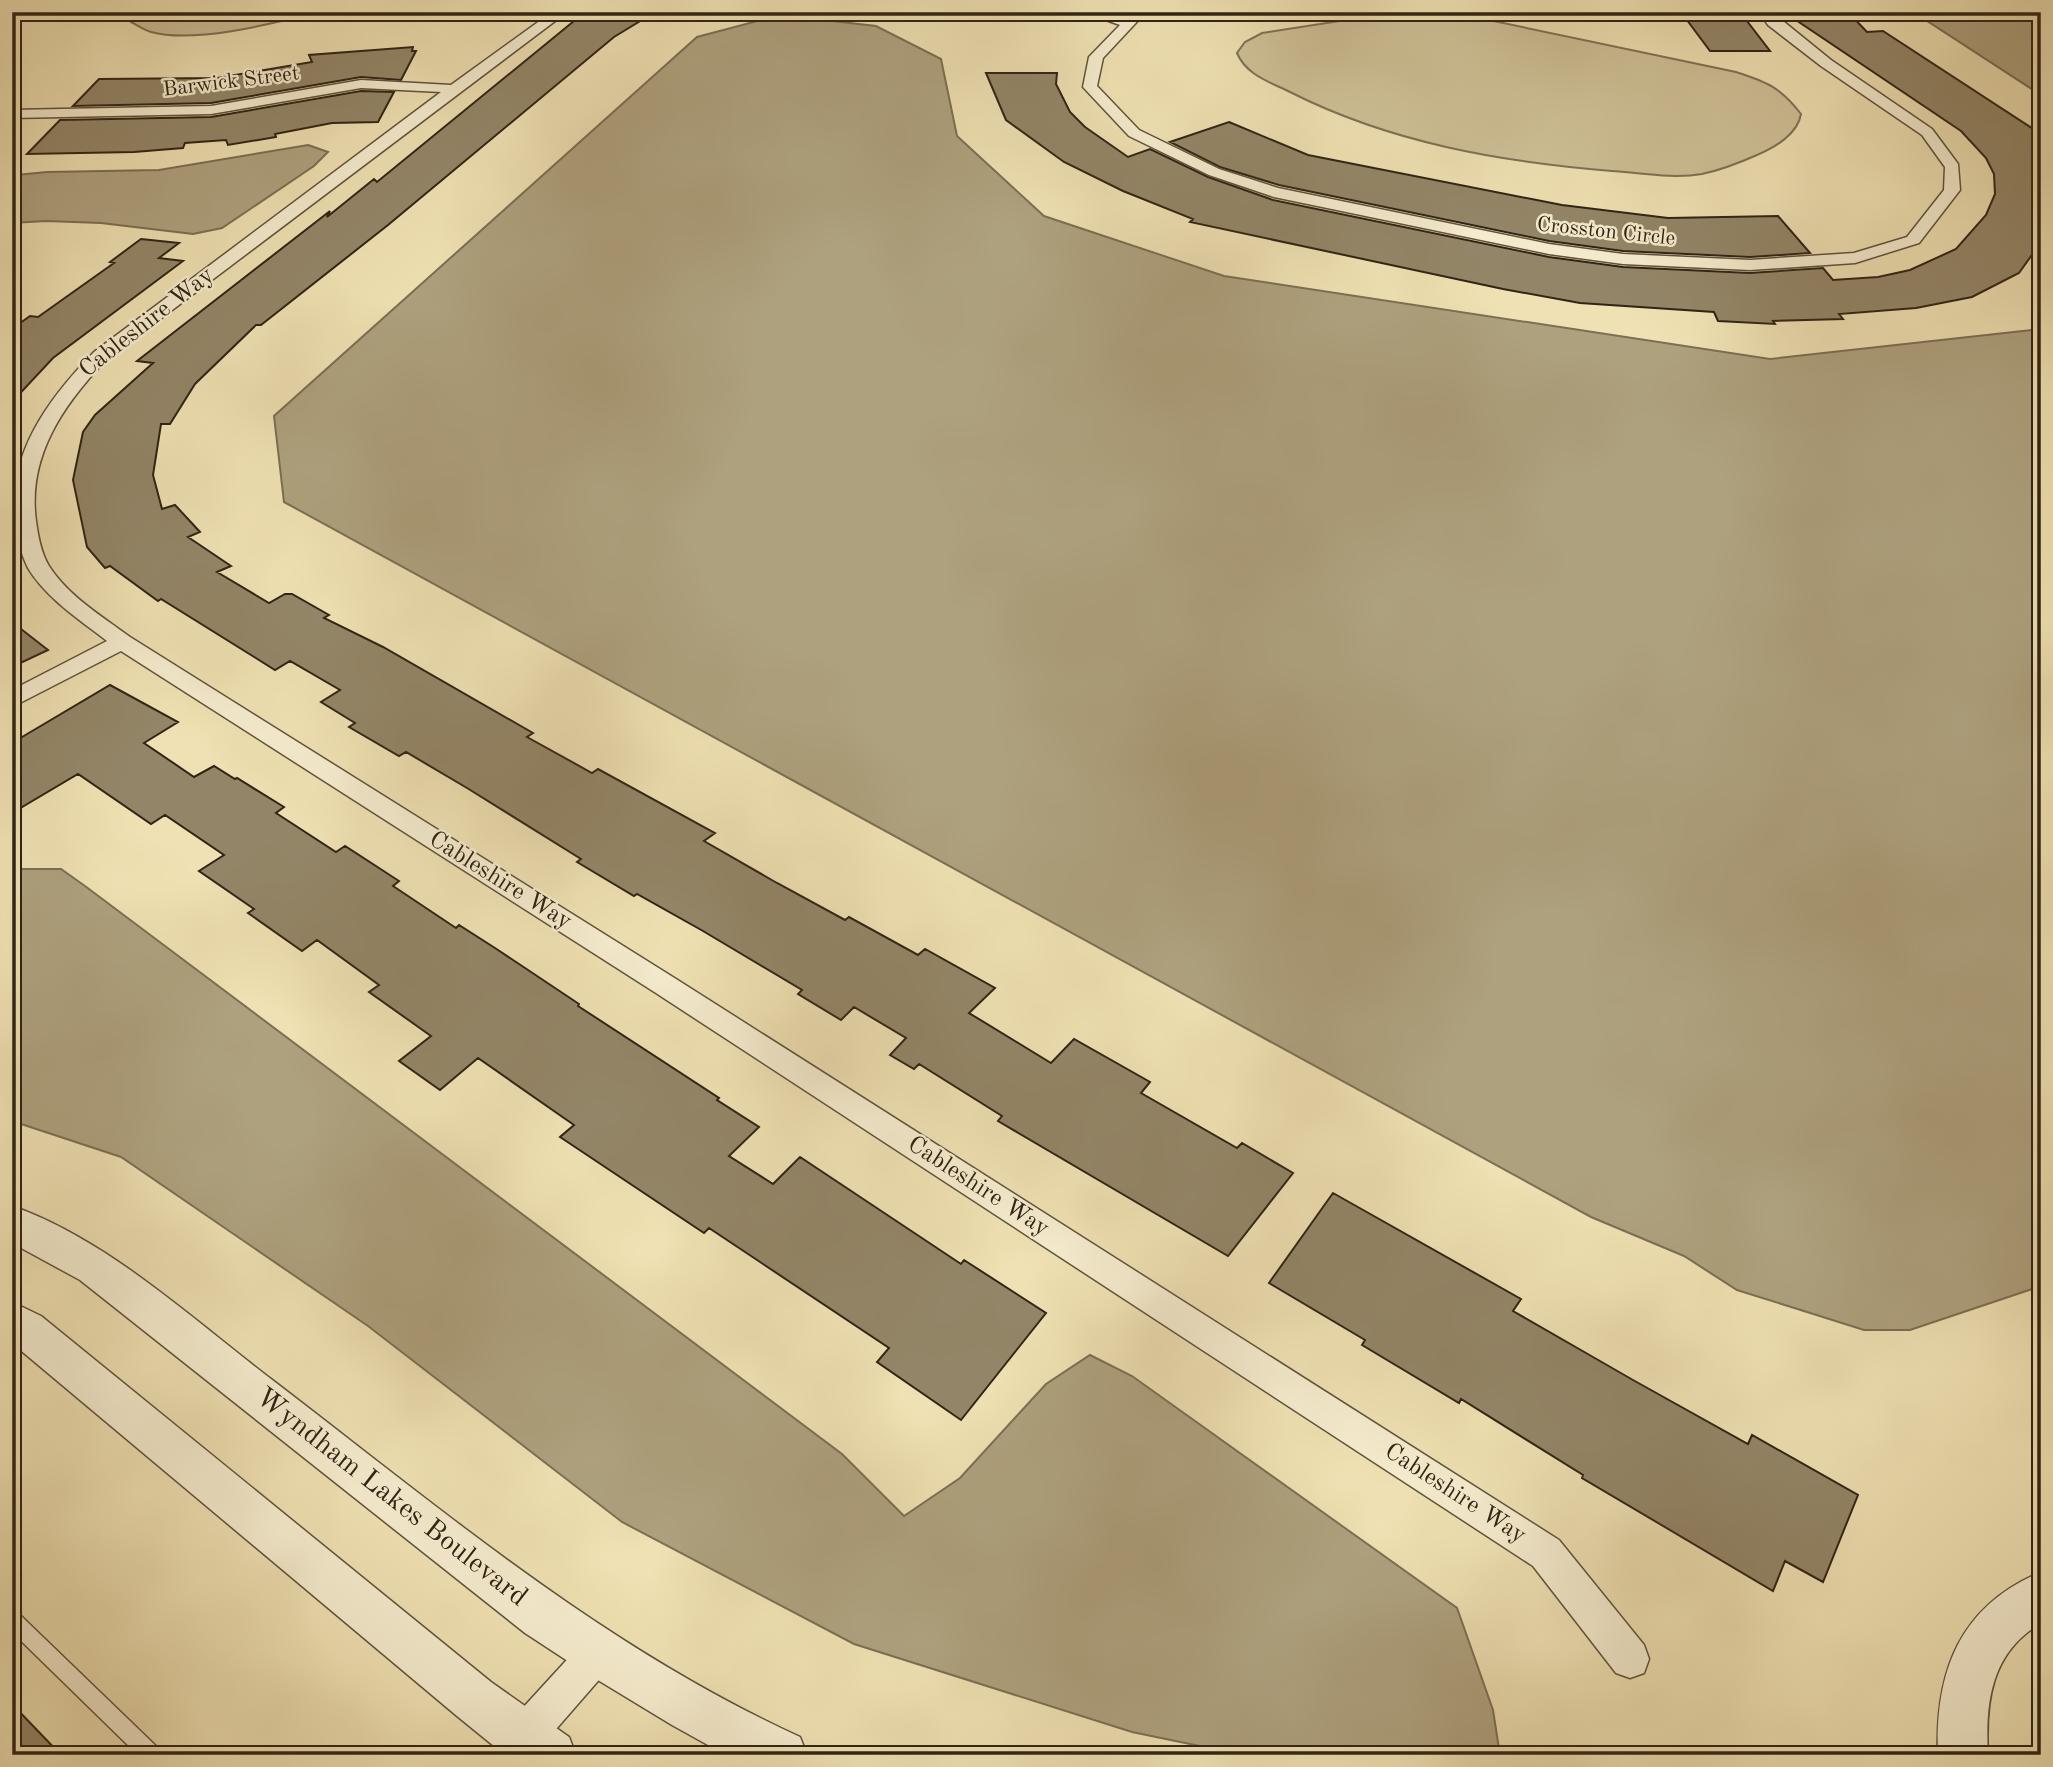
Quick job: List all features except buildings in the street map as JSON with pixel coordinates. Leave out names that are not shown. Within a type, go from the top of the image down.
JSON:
[{"type":"street","name":"Cableshire Way","points":[[561,12],[454,89],[100,356],[47,412],[23,457],[17,484],[17,511],[24,538],[37,565],[54,585],[122,642],[666,986],[1546,1553],[1630,1659]]},
{"type":"street","points":[[1089,12],[1134,17]]},
{"type":"street","name":"Crosston Circle","points":[[1134,17],[1096,57],[1090,87],[1134,133],[1214,172],[1274,192],[1549,249],[1623,259],[1750,265],[1855,258],[1913,240],[1952,190],[1953,167],[1927,132],[1826,63],[1773,22],[1765,12]]},
{"type":"street","name":"Barwick Street","points":[[16,121],[33,114],[211,110],[361,85],[393,84],[454,89]]},
{"type":"street","points":[[12,700],[122,642]]},
{"type":"street","name":"Wyndham Lakes Boulevard","points":[[12,1223],[94,1267],[542,1616],[598,1653],[747,1740],[782,1755]]},
{"type":"street","points":[[12,1321],[26,1329],[527,1749],[598,1653]]},
{"type":"street","points":[[1963,1755],[1963,1703],[1975,1660],[1998,1625],[2018,1608],[2041,1597]]},
{"type":"lane","points":[[12,1619],[151,1755]]},
{"type":"shaded area","points":[[130,12],[319,12],[235,31],[169,35],[148,31],[131,22]]},
{"type":"shaded area","points":[[780,15],[876,26],[941,59],[957,136],[1044,216],[1224,276],[1770,359],[2041,329],[2041,1286],[1910,1330],[1864,1330],[1737,1290],[1684,1256],[1591,1217],[284,502],[274,416],[697,37]]},
{"type":"shaded area","points":[[1918,15],[2041,17],[2041,95]]},
{"type":"shaded area","points":[[1359,18],[1484,19],[1736,72],[1772,87],[1786,97],[1801,114],[1790,134],[1771,148],[1702,174],[1668,176],[1570,167],[1447,147],[1367,125],[1328,110],[1259,77],[1246,67],[1237,53],[1245,42],[1262,33]]},
{"type":"shaded area","points":[[308,145],[328,152],[314,166],[222,228],[193,234],[101,223],[12,223],[12,176],[47,172],[159,170]]},
{"type":"shaded area","points":[[17,869],[61,869],[85,886],[842,1454],[904,1516],[960,1478],[1046,1384],[1090,1355],[1132,1376],[1457,1608],[1493,1710],[1500,1755],[1243,1755],[1132,1732],[854,1644],[622,1522],[368,1326],[121,1157],[12,1121],[12,872]]}]
